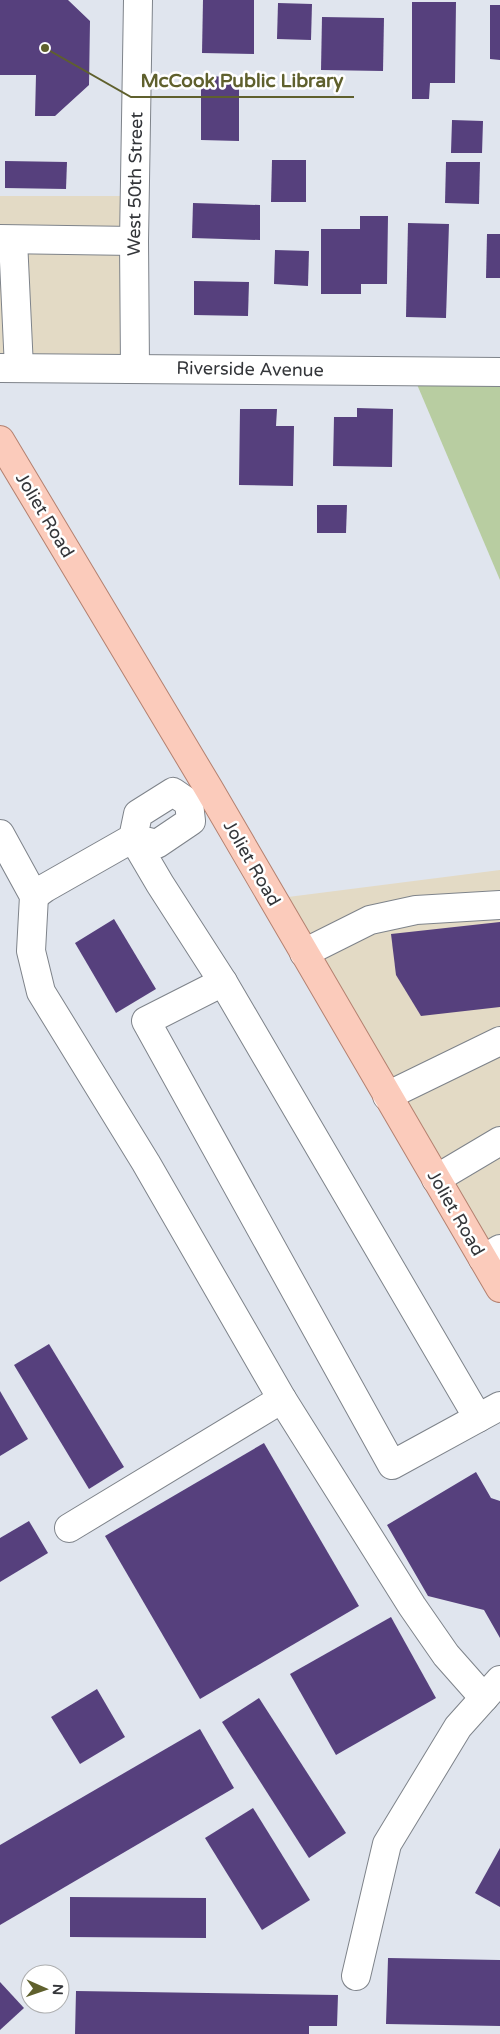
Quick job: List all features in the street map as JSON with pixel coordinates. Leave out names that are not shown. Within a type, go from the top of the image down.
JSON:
[{"type":"main road","name":"Joliet Road","points":[[0,440],[199,796],[304,953],[436,1179],[491,1254],[500,1288]]},
{"type":"street","name":"West 50th Street","points":[[134,368],[138,0]]},
{"type":"street","points":[[9,368],[7,239],[134,241]]},
{"type":"street","name":"Riverside Avenue","points":[[9,368],[500,372]]},
{"type":"street","points":[[34,896],[51,884],[133,838],[157,844],[191,821],[199,796]]},
{"type":"street","points":[[0,834],[34,896],[31,951],[41,992],[146,1163],[282,1399],[412,1606],[446,1656],[492,1689],[458,1727],[387,1844],[356,1976]]},
{"type":"street","points":[[133,838],[160,884],[223,982],[489,1412],[392,1465],[146,1022],[223,982]]},
{"type":"street","points":[[304,953],[370,920],[416,910],[500,905]]},
{"type":"street","points":[[388,1096],[500,1041]]},
{"type":"street","points":[[436,1179],[500,1141]]},
{"type":"street","points":[[69,1528],[282,1399]]},
{"type":"shaded area","points":[[0,196],[137,196],[134,365],[0,360]]},
{"type":"shaded area","points":[[500,870],[500,1261],[288,897]]},
{"type":"green space","points":[[413,375],[500,376],[500,580]]},
{"type":"building","points":[[0,0],[68,0],[90,21],[89,85],[55,116],[35,116],[36,75],[0,75]]},
{"type":"building","points":[[203,0],[254,0],[254,54],[202,53]]},
{"type":"building","points":[[412,2],[456,2],[455,83],[430,83],[429,99],[412,99]]},
{"type":"building","points":[[278,3],[312,4],[311,40],[277,39]]},
{"type":"building","points":[[490,5],[500,5],[500,60],[490,59]]},
{"type":"building","points":[[322,17],[384,18],[383,71],[321,70]]},
{"type":"building","points":[[201,76],[239,77],[239,141],[201,140]]},
{"type":"building","points":[[452,120],[483,121],[482,153],[451,153]]},
{"type":"building","points":[[272,160],[306,160],[306,202],[271,202]]},
{"type":"building","points":[[5,161],[67,162],[66,189],[5,188]]},
{"type":"building","points":[[446,162],[480,162],[479,204],[445,203]]},
{"type":"building","points":[[193,203],[260,205],[260,240],[192,238]]},
{"type":"building","points":[[360,216],[388,216],[387,284],[361,284],[361,294],[321,294],[321,229],[360,229]]},
{"type":"building","points":[[408,223],[449,224],[446,318],[406,317]]},
{"type":"building","points":[[487,234],[500,234],[500,278],[486,278]]},
{"type":"building","points":[[275,250],[309,251],[308,286],[274,284]]},
{"type":"building","points":[[194,281],[249,282],[248,316],[194,315]]},
{"type":"building","points":[[357,408],[393,409],[392,467],[333,466],[334,417],[357,417]]},
{"type":"building","points":[[240,409],[277,409],[276,426],[294,426],[293,486],[239,485]]},
{"type":"building","points":[[317,505],[347,505],[346,533],[317,533]]},
{"type":"building","points":[[114,919],[156,989],[116,1013],[75,943]]},
{"type":"building","points":[[500,922],[500,1007],[421,1016],[396,975],[391,934]]},
{"type":"building","points":[[49,1344],[124,1467],[89,1489],[14,1365]]},
{"type":"building","points":[[0,1391],[28,1439],[0,1456]]},
{"type":"building","points":[[264,1443],[359,1606],[200,1699],[105,1536]]},
{"type":"building","points":[[476,1472],[491,1498],[500,1501],[500,1638],[484,1610],[428,1596],[387,1525]]},
{"type":"building","points":[[29,1521],[48,1553],[0,1582],[0,1538]]},
{"type":"building","points":[[391,1617],[436,1698],[336,1755],[290,1674]]},
{"type":"building","points":[[97,1689],[125,1737],[80,1764],[51,1717]]},
{"type":"building","points":[[259,1698],[346,1833],[309,1858],[222,1722]]},
{"type":"building","points":[[200,1729],[234,1788],[0,1925],[0,1845]]},
{"type":"building","points":[[253,1808],[310,1900],[262,1930],[205,1838]]},
{"type":"building","points":[[500,1848],[500,1907],[475,1893]]},
{"type":"building","points":[[70,1897],[206,1898],[206,1938],[70,1937]]},
{"type":"building","points":[[388,1958],[500,1960],[500,2026],[386,2024]]},
{"type":"building","points":[[0,1982],[20,2004],[20,2012],[0,2030]]},
{"type":"building","points":[[76,1991],[338,1995],[337,2026],[309,2026],[309,2034],[75,2034]]},
{"type":"place","name":"McCook Public Library","points":[[45,48]]}]
